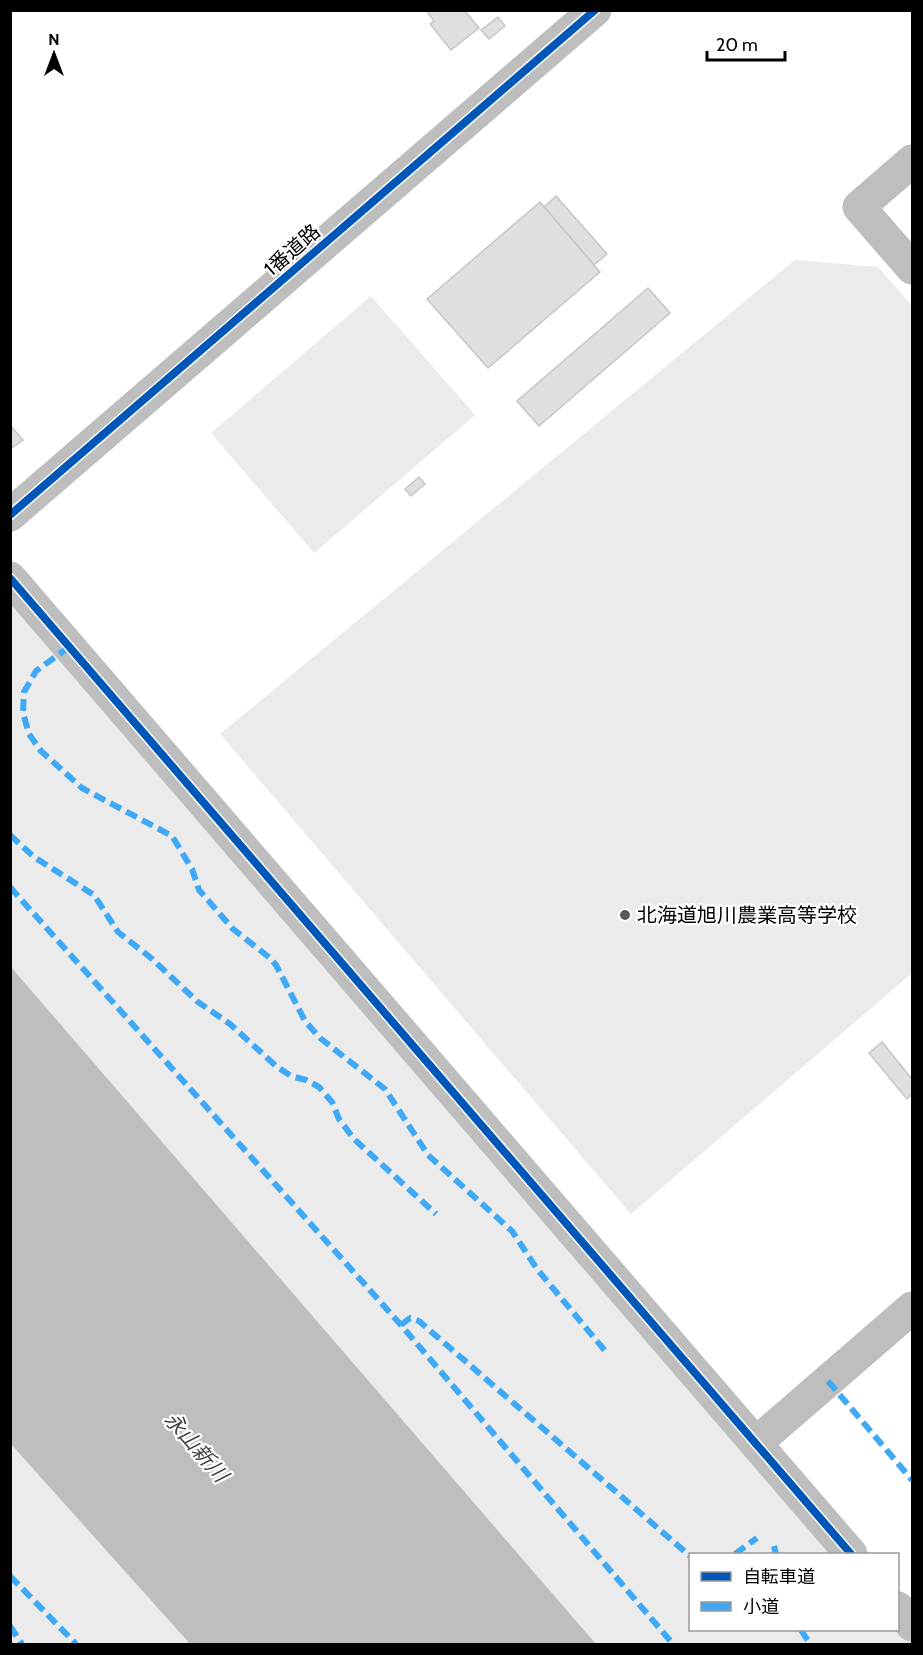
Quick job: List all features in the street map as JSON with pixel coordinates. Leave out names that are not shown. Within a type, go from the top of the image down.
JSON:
[{"type":"street","name":"1番道路","points":[[10,515],[595,10]]},
{"type":"street","points":[[912,161],[859,207],[912,268]]},
{"type":"street","points":[[10,578],[850,1553]]},
{"type":"street","points":[[756,1443],[912,1308]]},
{"type":"street","points":[[899,1610],[912,1626]]},
{"type":"shaded area","points":[[795,260],[878,267],[912,306],[912,973],[631,1214],[220,734]]},
{"type":"shaded area","points":[[371,296],[475,415],[314,553],[211,433]]},
{"type":"shaded area","points":[[10,578],[836,1553],[689,1553],[689,1631],[899,1631],[912,1640],[912,1644],[596,1644],[11,967]]},
{"type":"shaded area","points":[[10,1443],[18,1452],[190,1644],[11,1644]]},
{"type":"water","name":"永山新川","points":[[10,967],[596,1644],[190,1644],[10,1443]]},
{"type":"building","points":[[426,10],[464,10],[479,28],[451,50],[430,24],[434,21]]},
{"type":"building","points":[[498,17],[505,26],[489,39],[481,30]]},
{"type":"building","points":[[556,196],[607,254],[594,265],[544,207]]},
{"type":"building","points":[[540,202],[600,272],[488,368],[427,299]]},
{"type":"building","points":[[648,288],[670,313],[539,426],[517,401]]},
{"type":"building","points":[[10,425],[23,440],[10,449]]},
{"type":"building","points":[[419,477],[425,484],[411,496],[405,489]]},
{"type":"building","points":[[882,1042],[912,1079],[912,1094],[907,1099],[869,1053]]},
{"type":"marked path","points":[[69,647],[36,671],[24,692],[23,713],[29,734],[41,751],[82,788],[172,836],[192,869],[199,890],[233,929],[276,965],[305,1021],[320,1038],[385,1089],[428,1155],[512,1231],[537,1269],[606,1352]]},
{"type":"marked path","points":[[10,835],[34,857],[94,895],[118,932],[151,958],[198,1002],[230,1024],[276,1066],[291,1076],[319,1087],[332,1102],[339,1119],[354,1139],[436,1214]]},
{"type":"marked path","points":[[10,887],[401,1325],[673,1644]]},
{"type":"marked path","points":[[401,1325],[410,1318],[419,1321],[689,1555]]},
{"type":"marked path","points":[[828,1381],[912,1480]]},
{"type":"marked path","points":[[736,1553],[757,1538]]},
{"type":"marked path","points":[[774,1546],[776,1553]]},
{"type":"marked path","points":[[10,1576],[76,1644]]},
{"type":"marked path","points":[[10,1626],[22,1644]]},
{"type":"marked path","points":[[802,1631],[810,1644]]},
{"type":"cycle path","points":[[10,515],[595,10]]},
{"type":"cycle path","points":[[10,578],[850,1553]]},
{"type":"place","name":"北海道旭川農業高等学校","points":[[625,915]]}]
